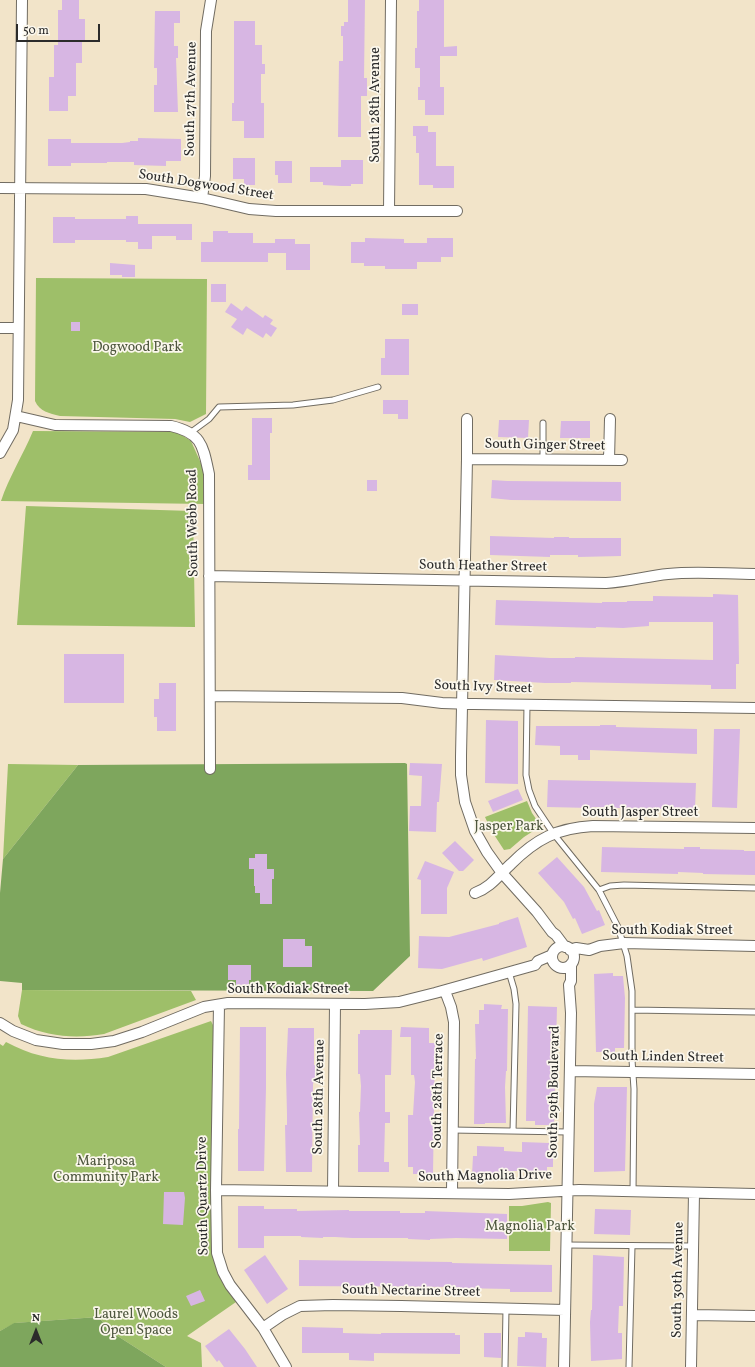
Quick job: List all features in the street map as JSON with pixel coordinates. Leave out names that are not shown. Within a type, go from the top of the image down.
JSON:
[{"type":"street","points":[[0,453],[13,430],[18,400],[22,0]]},
{"type":"street","name":"South 27th Avenue","points":[[202,198],[205,176],[206,31],[211,0]]},
{"type":"street","name":"South 28th Avenue","points":[[389,211],[391,0]]},
{"type":"street","name":"South Dogwood Street","points":[[0,188],[146,189],[202,198],[249,209],[276,211],[457,211]]},
{"type":"street","points":[[0,328],[18,328]]},
{"type":"street","name":"South Webb Road","points":[[16,416],[55,424],[170,426],[180,428],[190,433],[197,438],[203,448],[209,474],[210,769]]},
{"type":"street","points":[[467,419],[461,775],[465,802],[476,831],[487,852],[502,873],[537,912],[552,932],[568,948],[573,957],[571,964],[566,968],[555,960],[559,948],[568,948]]},
{"type":"street","points":[[609,460],[610,419]]},
{"type":"street","name":"South Ginger Street","points":[[467,459],[622,460]]},
{"type":"street","name":"South Heather Street","points":[[209,576],[606,583],[679,573],[755,574]]},
{"type":"street","name":"South Ivy Street","points":[[210,696],[402,698],[462,703],[755,708]]},
{"type":"street","name":"South Jasper Street","points":[[475,893],[490,886],[529,847],[553,833],[570,828],[593,826],[755,828]]},
{"type":"street","name":"South 29th Boulevard","points":[[552,932],[555,960],[569,985]]},
{"type":"street","name":"South Kodiak Street","points":[[571,964],[590,950],[600,946],[624,943],[755,946]]},
{"type":"street","name":"South Kodiak Street","points":[[568,948],[590,950]]},
{"type":"street","name":"South Kodiak Street","points":[[0,1022],[17,1033],[36,1040],[63,1044],[91,1044],[114,1041],[142,1032],[204,1007],[228,1003],[393,1003],[445,991],[555,960]]},
{"type":"street","name":"South 29th Boulevard","points":[[564,1367],[571,1013],[569,985],[571,981],[571,964]]},
{"type":"street","name":"South 28th Terrace","points":[[445,991],[451,1007],[454,1022],[452,1192]]},
{"type":"street","name":"South 28th Avenue","points":[[333,1191],[335,1004]]},
{"type":"street","name":"South Quartz Drive","points":[[219,1005],[216,1243],[220,1264],[230,1285],[263,1328],[286,1367]]},
{"type":"street","name":"South Linden Street","points":[[570,1072],[755,1074]]},
{"type":"street","name":"South Magnolia Drive","points":[[216,1190],[452,1192],[509,1194],[567,1190],[755,1194]]},
{"type":"street","name":"South 30th Avenue","points":[[691,1367],[694,1193]]},
{"type":"street","name":"South Nectarine Street","points":[[263,1328],[282,1315],[300,1306],[333,1305],[565,1310]]},
{"type":"street","points":[[692,1315],[755,1316]]},
{"type":"lane","points":[[190,433],[209,418],[219,407],[292,405],[333,400],[378,387]]},
{"type":"lane","points":[[542,423],[543,460]]},
{"type":"lane","points":[[527,704],[526,774],[529,790],[535,806],[553,833],[599,890],[618,927],[627,956],[632,1010],[633,1192]]},
{"type":"lane","points":[[599,890],[610,886],[755,888]]},
{"type":"lane","points":[[509,972],[514,989],[516,1004],[513,1131]]},
{"type":"lane","points":[[632,1010],[755,1012]]},
{"type":"lane","points":[[452,1130],[568,1132]]},
{"type":"lane","points":[[566,1245],[693,1246]]},
{"type":"lane","points":[[629,1367],[632,1246]]},
{"type":"lane","points":[[505,1367],[506,1308]]},
{"type":"green space","name":"Dogwood Park","points":[[36,278],[207,279],[206,414],[190,422],[175,419],[60,416],[39,408],[35,401]]},
{"type":"green space","points":[[33,431],[177,432],[191,441],[204,470],[206,504],[1,501]]},
{"type":"green space","points":[[26,506],[193,511],[195,627],[17,625]]},
{"type":"green space","points":[[8,764],[78,765],[3,859]]},
{"type":"green space","points":[[407,764],[410,956],[373,991],[22,990],[22,983],[0,981],[0,893],[3,859],[78,765]]},
{"type":"green space","name":"Jasper Park","points":[[527,801],[532,813],[541,826],[524,837],[510,849],[504,850],[491,830],[485,817]]},
{"type":"green space","points":[[22,990],[191,991],[196,1000],[104,1034],[94,1036],[62,1036],[41,1032],[21,1024],[18,1016]]},
{"type":"green space","name":"Mariposa Community Park","points":[[211,1021],[214,1027],[215,1038],[211,1242],[220,1273],[236,1302],[187,1336],[201,1343],[202,1367],[166,1367],[116,1335],[98,1317],[15,1323],[0,1331],[0,1044],[3,1046],[6,1042],[31,1053],[68,1060],[94,1059],[108,1057]]},
{"type":"green space","name":"Magnolia Park","points":[[548,1202],[551,1203],[550,1251],[509,1251],[509,1206],[522,1206]]},
{"type":"green space","points":[[98,1317],[116,1335],[166,1367],[0,1367],[0,1331],[14,1323]]},
{"type":"building","points":[[62,0],[79,0],[79,19],[85,19],[85,41],[82,41],[82,63],[76,63],[76,96],[68,96],[68,111],[49,111],[49,77],[54,77],[54,45],[58,45],[58,10],[62,10]]},
{"type":"building","points":[[348,0],[365,0],[364,78],[367,78],[367,96],[361,96],[361,137],[338,137],[339,61],[343,61],[343,36],[341,36],[341,26],[344,26],[344,22],[348,22]]},
{"type":"building","points":[[419,0],[444,0],[444,47],[457,46],[457,56],[440,56],[440,87],[444,87],[444,115],[425,115],[425,100],[418,100],[420,68],[415,68],[415,48],[417,48],[417,11],[419,11]]},
{"type":"building","points":[[155,11],[180,11],[180,23],[174,23],[174,46],[178,46],[178,58],[176,58],[178,112],[154,112],[154,85],[157,85],[157,68],[154,68]]},
{"type":"building","points":[[234,21],[255,21],[255,45],[262,45],[262,64],[265,64],[265,74],[261,74],[261,103],[264,103],[264,138],[244,138],[244,121],[232,121],[232,103],[234,103]]},
{"type":"building","points":[[413,126],[428,126],[428,132],[436,132],[436,166],[454,166],[454,188],[433,188],[433,185],[419,185],[419,153],[416,153],[416,136],[413,136]]},
{"type":"building","points":[[138,138],[181,139],[181,161],[166,161],[166,166],[134,165],[134,162],[107,162],[71,163],[71,166],[48,166],[48,139],[71,139],[71,143],[122,143],[138,141]]},
{"type":"building","points":[[233,158],[255,158],[255,185],[244,185],[244,179],[233,179]]},
{"type":"building","points":[[341,160],[363,160],[363,184],[341,186],[323,185],[323,182],[310,182],[310,167],[341,167]]},
{"type":"building","points":[[275,161],[292,161],[292,183],[278,183],[278,175],[275,175]]},
{"type":"building","points":[[126,216],[138,216],[138,224],[192,224],[192,240],[176,240],[176,236],[152,236],[152,249],[138,249],[138,242],[126,242],[126,240],[75,240],[75,243],[53,243],[53,217],[75,217],[75,219],[126,219]]},
{"type":"building","points":[[213,231],[228,231],[228,233],[253,233],[253,243],[275,243],[275,239],[295,239],[295,244],[310,244],[310,270],[286,270],[286,253],[268,253],[268,262],[201,262],[201,242],[213,242]]},
{"type":"building","points":[[365,238],[404,239],[404,243],[427,243],[427,238],[453,238],[453,257],[441,257],[441,262],[417,262],[417,269],[385,269],[385,266],[364,266],[364,263],[351,263],[351,242],[365,242]]},
{"type":"building","points":[[110,263],[135,265],[135,277],[110,275]]},
{"type":"building","points":[[211,284],[226,284],[226,302],[211,302]]},
{"type":"building","points":[[231,303],[242,311],[246,306],[263,318],[265,315],[273,320],[270,324],[277,328],[271,337],[266,333],[263,338],[247,328],[243,335],[231,327],[237,319],[225,312]]},
{"type":"building","points":[[402,304],[418,304],[418,315],[402,315]]},
{"type":"building","points":[[71,322],[80,322],[80,331],[71,331]]},
{"type":"building","points":[[385,339],[409,339],[409,375],[381,375],[381,358],[385,358]]},
{"type":"building","points":[[383,400],[408,400],[408,419],[398,419],[398,414],[383,414]]},
{"type":"building","points":[[252,418],[272,418],[272,433],[270,433],[270,480],[248,480],[248,465],[252,465]]},
{"type":"building","points":[[499,420],[529,420],[528,438],[498,437]]},
{"type":"building","points":[[561,421],[590,421],[590,438],[560,438]]},
{"type":"building","points":[[367,480],[377,480],[377,491],[367,491]]},
{"type":"building","points":[[492,480],[621,482],[621,501],[511,500],[491,498]]},
{"type":"building","points":[[490,536],[621,538],[621,556],[578,557],[578,555],[550,555],[550,557],[490,555]]},
{"type":"building","points":[[713,594],[738,595],[739,664],[736,664],[736,689],[711,689],[711,685],[571,682],[545,683],[494,680],[495,655],[550,658],[575,657],[713,660],[713,622],[649,622],[649,626],[623,628],[495,625],[496,600],[602,603],[653,601],[653,596],[713,597]]},
{"type":"building","points":[[64,654],[124,654],[124,703],[64,703]]},
{"type":"building","points":[[159,683],[176,683],[176,731],[157,731],[157,717],[154,717],[154,699],[159,699]]},
{"type":"building","points":[[486,720],[518,721],[518,784],[485,783]]},
{"type":"building","points":[[616,725],[616,727],[697,729],[697,754],[590,750],[590,760],[578,760],[578,755],[560,755],[560,746],[535,745],[536,726]]},
{"type":"building","points":[[714,729],[740,729],[737,808],[712,807]]},
{"type":"building","points":[[410,763],[442,764],[439,802],[437,802],[436,832],[409,831],[410,806],[421,806],[422,776],[409,775]]},
{"type":"building","points":[[548,780],[696,783],[695,809],[547,807]]},
{"type":"building","points":[[518,789],[523,800],[493,812],[488,801]]},
{"type":"building","points":[[455,841],[474,860],[463,871],[459,871],[442,853]]},
{"type":"building","points":[[602,847],[684,849],[684,847],[700,847],[700,849],[755,851],[755,875],[678,872],[678,874],[601,872]]},
{"type":"building","points":[[255,854],[267,854],[267,869],[274,869],[274,879],[272,879],[272,904],[260,904],[260,893],[255,893],[254,869],[249,869],[249,858],[255,858]]},
{"type":"building","points":[[557,857],[584,887],[597,911],[599,910],[605,925],[582,934],[575,918],[573,919],[564,902],[538,873]]},
{"type":"building","points":[[425,861],[454,872],[447,888],[447,914],[421,914],[421,880],[417,879]]},
{"type":"building","points":[[518,917],[527,947],[483,961],[482,958],[442,969],[418,968],[419,936],[449,937],[499,924]]},
{"type":"building","points":[[283,939],[305,939],[305,946],[312,946],[312,967],[283,967]]},
{"type":"building","points":[[228,965],[251,965],[251,980],[249,980],[249,985],[236,985],[236,980],[228,980]]},
{"type":"building","points":[[613,973],[613,976],[623,976],[625,998],[624,1048],[615,1048],[615,1052],[596,1052],[594,974]]},
{"type":"building","points":[[484,1004],[502,1005],[501,1009],[508,1009],[507,1071],[505,1087],[506,1123],[474,1124],[476,1059],[475,1024],[479,1024],[479,1010],[484,1010]]},
{"type":"building","points":[[528,1006],[557,1007],[554,1125],[535,1125],[535,1121],[526,1121]]},
{"type":"building","points":[[240,1027],[266,1027],[264,1171],[238,1171]]},
{"type":"building","points":[[401,1027],[429,1028],[429,1043],[435,1043],[433,1174],[413,1174],[413,1167],[408,1167],[408,1115],[413,1115],[415,1082],[414,1075],[411,1075],[411,1037],[400,1037]]},
{"type":"building","points":[[288,1028],[314,1028],[315,1078],[313,1084],[312,1172],[286,1172],[285,1125],[287,1125],[286,1074]]},
{"type":"building","points":[[360,1030],[392,1030],[391,1075],[385,1075],[385,1112],[390,1112],[390,1123],[385,1123],[384,1162],[389,1162],[389,1172],[358,1172],[361,1086],[360,1074],[358,1074],[358,1034],[360,1034]]},
{"type":"building","points":[[597,1087],[627,1087],[625,1171],[594,1172],[594,1104]]},
{"type":"building","points":[[522,1142],[549,1143],[549,1149],[553,1149],[553,1167],[547,1167],[547,1171],[503,1171],[503,1176],[472,1175],[473,1156],[477,1156],[477,1146],[504,1147],[504,1151],[522,1152]]},
{"type":"building","points":[[164,1192],[184,1192],[183,1225],[163,1224]]},
{"type":"building","points":[[238,1206],[264,1206],[264,1209],[297,1209],[297,1211],[349,1210],[425,1213],[425,1211],[507,1214],[507,1239],[456,1238],[430,1240],[408,1238],[264,1236],[264,1248],[238,1248]]},
{"type":"building","points":[[595,1209],[631,1210],[630,1235],[594,1234]]},
{"type":"building","points":[[265,1255],[288,1289],[267,1304],[244,1270]]},
{"type":"building","points":[[593,1255],[624,1257],[623,1306],[619,1306],[618,1333],[622,1333],[622,1359],[591,1361],[590,1322],[592,1310]]},
{"type":"building","points":[[299,1260],[552,1265],[552,1292],[510,1292],[510,1289],[456,1287],[299,1286]]},
{"type":"building","points":[[200,1290],[205,1301],[191,1306],[186,1296]]},
{"type":"building","points":[[302,1327],[343,1328],[343,1333],[455,1333],[455,1335],[460,1335],[460,1354],[374,1353],[374,1361],[349,1360],[349,1353],[302,1353]]},
{"type":"building","points":[[229,1329],[257,1367],[224,1367],[219,1360],[217,1362],[205,1346]]},
{"type":"building","points":[[525,1332],[542,1333],[542,1338],[547,1338],[546,1367],[517,1366],[518,1337],[525,1337]]},
{"type":"building","points":[[484,1333],[501,1333],[501,1358],[484,1357]]},
{"type":"park label","name":"Laurel Woods Open Space","points":[[136,1324]]}]
